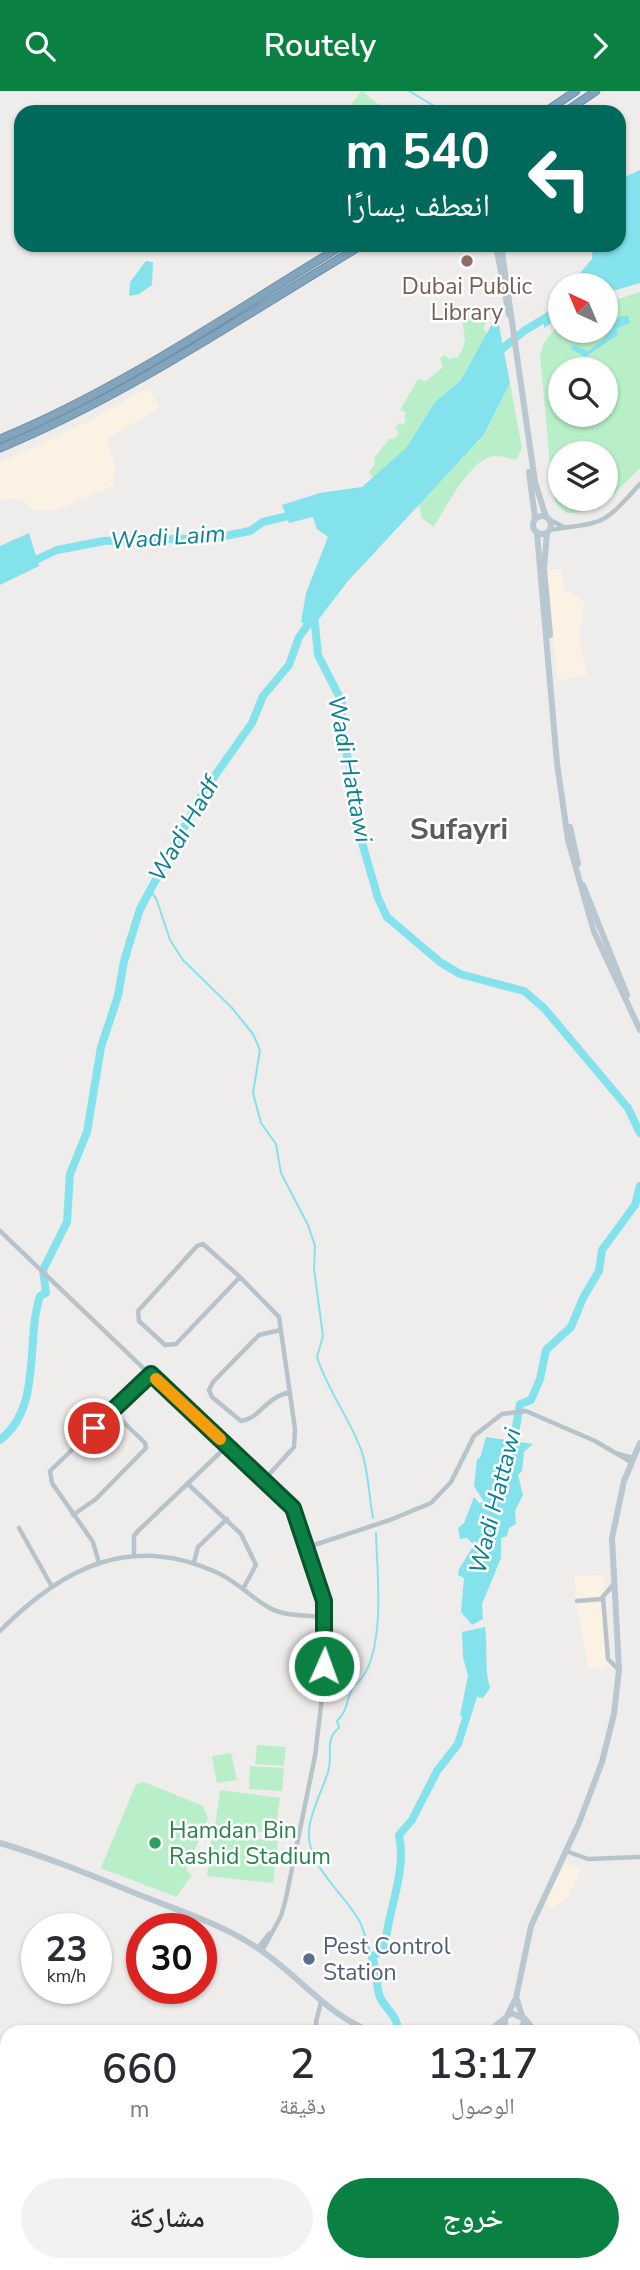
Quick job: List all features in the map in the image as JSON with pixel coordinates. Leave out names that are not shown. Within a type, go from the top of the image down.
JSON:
[{"type":"highway","points":[[555,105],[576,91]]},
{"type":"highway","points":[[575,105],[596,91]]},
{"type":"highway","points":[[0,439],[69,407],[172,349],[331,252]]},
{"type":"highway","points":[[0,448],[55,425],[134,383],[350,252]]},
{"type":"main road","points":[[498,252],[512,318],[535,482],[547,518],[544,569],[557,721],[572,836],[590,907],[640,1022]]},
{"type":"main road","points":[[515,340],[535,518],[532,525],[537,533],[557,763],[568,840],[594,932],[640,1030]]},
{"type":"main road","points":[[535,518],[547,518]]},
{"type":"main road","points":[[537,533],[548,532]]},
{"type":"main road","points":[[505,2025],[516,1998],[531,1926],[566,1851],[605,1752],[614,1714],[619,1670],[612,1538],[632,1460],[640,1443]]},
{"type":"main road","points":[[0,1843],[191,1915],[260,1950],[321,2003],[354,2025]]},
{"type":"main road","points":[[516,1998],[524,2018],[530,2025]]},
{"type":"main road","points":[[496,2025],[515,2013],[524,2018]]},
{"type":"main road","points":[[524,2018],[524,2025]]},
{"type":"street","points":[[548,532],[606,520],[640,484]]},
{"type":"street","points":[[547,518],[568,529]]},
{"type":"street","points":[[0,1231],[293,1508],[308,1547],[322,1593],[325,1617],[323,1689],[315,1756],[281,1916],[260,1950]]},
{"type":"street","points":[[240,1277],[174,1346],[164,1345],[137,1318],[140,1306],[199,1245],[205,1245],[240,1277],[277,1313],[290,1392],[295,1447],[264,1480]]},
{"type":"street","points":[[281,1330],[259,1335],[209,1389],[212,1397],[242,1421],[249,1420],[273,1397],[290,1392]]},
{"type":"street","points":[[100,1563],[93,1542],[52,1483],[50,1471],[151,1374]]},
{"type":"street","points":[[73,1515],[96,1499],[146,1448],[145,1443],[112,1411]]},
{"type":"street","points":[[308,1547],[390,1520],[431,1503],[451,1482],[474,1436],[502,1414],[526,1411],[632,1460]]},
{"type":"street","points":[[134,1556],[134,1536],[138,1531],[227,1446]]},
{"type":"street","points":[[188,1483],[241,1534],[254,1558],[254,1572],[244,1587]]},
{"type":"street","points":[[194,1562],[198,1547],[227,1519]]},
{"type":"street","points":[[19,1528],[51,1585]]},
{"type":"street","points":[[0,1631],[51,1585],[100,1563],[134,1556],[194,1562],[244,1587],[275,1611],[325,1617]]},
{"type":"street","points":[[577,1601],[603,1597],[613,1585]]},
{"type":"street","points":[[603,1597],[608,1659],[619,1670]]},
{"type":"street","points":[[566,1851],[589,1859],[640,1857]]},
{"type":"street","points":[[317,2025],[321,2003]]},
{"type":"shaded area","points":[[148,388],[160,407],[106,440],[115,466],[113,486],[57,510],[34,510],[20,498],[0,500],[0,463],[89,421]]},
{"type":"shaded area","points":[[561,569],[565,592],[571,592],[584,602],[579,640],[587,676],[558,680],[547,570]]},
{"type":"shaded area","points":[[603,1575],[611,1661],[605,1667],[589,1670],[577,1608],[575,1576]]},
{"type":"shaded area","points":[[566,1863],[582,1869],[567,1898],[552,1908],[544,1904]]},
{"type":"green space","points":[[362,91],[379,105],[350,105]]},
{"type":"green space","points":[[640,292],[640,468],[618,490],[618,441],[548,442],[540,354],[548,338],[548,343],[618,343],[618,299]]},
{"type":"green space","points":[[482,314],[486,323],[483,328],[487,334],[461,380],[435,402],[406,448],[373,478],[369,471],[375,465],[374,458],[390,438],[394,439],[399,433],[395,428],[399,423],[403,425],[406,421],[406,412],[400,410],[418,379],[426,381],[443,367],[440,358],[445,355],[449,359],[458,357],[465,338],[461,317]]},
{"type":"green space","points":[[510,383],[522,448],[516,460],[496,456],[481,461],[458,488],[434,527],[422,518],[419,504],[484,436]]},
{"type":"green space","points":[[257,1745],[286,1747],[284,1766],[255,1764]]},
{"type":"green space","points":[[231,1753],[237,1780],[217,1783],[212,1756]]},
{"type":"green space","points":[[250,1766],[284,1768],[282,1791],[249,1789]]},
{"type":"green space","name":"Hamdan Bin Rashid Stadium","points":[[144,1782],[203,1806],[208,1818],[186,1870],[192,1875],[176,1897],[101,1868],[136,1784]]},
{"type":"green space","points":[[220,1790],[280,1798],[275,1834],[215,1826]]},
{"type":"green space","points":[[212,1834],[278,1841],[273,1883],[207,1876]]},
{"type":"water","points":[[640,170],[640,283],[618,289],[618,273],[580,273],[592,259],[592,252],[626,252],[626,176]]},
{"type":"water","points":[[146,261],[153,262],[152,285],[139,294],[129,296],[130,282]]},
{"type":"water","points":[[548,311],[548,325],[544,328],[543,317]]},
{"type":"water","points":[[497,315],[510,383],[484,435],[348,581],[312,628],[301,622],[306,593],[328,537],[317,529],[313,517],[289,523],[282,505],[320,493],[362,487],[406,448],[435,402],[461,380]]},
{"type":"water","points":[[628,315],[630,323],[618,328],[619,317]]},
{"type":"water","points":[[599,343],[606,343],[585,357],[571,349],[573,345],[588,351]]},
{"type":"water","points":[[29,533],[39,566],[0,585],[0,546]]},
{"type":"water","points":[[486,1437],[533,1444],[524,1452],[522,1471],[518,1475],[523,1495],[515,1511],[516,1524],[509,1528],[507,1536],[501,1538],[501,1558],[482,1604],[483,1619],[472,1625],[461,1612],[464,1578],[458,1575],[474,1545],[467,1538],[460,1539],[458,1528],[464,1523],[474,1497],[479,1503],[484,1502],[474,1486],[477,1459],[480,1458]]},
{"type":"water","points":[[485,1627],[490,1688],[483,1698],[476,1697],[470,1701],[465,1719],[460,1715],[468,1676],[463,1657],[462,1632]]},
{"type":"waterway","points":[[409,91],[432,105]]},
{"type":"waterway","name":"Wadi Hadf","points":[[496,354],[524,331],[548,316]]},
{"type":"waterway","name":"Wadi Laim","points":[[27,564],[57,550],[104,541],[215,538],[250,531],[263,522],[296,514]]},
{"type":"waterway","name":"Wadi Hattawi","points":[[314,614],[318,655],[342,702],[341,733],[351,770],[354,815],[378,898],[387,917],[440,962],[460,974],[524,991],[544,1008],[628,1108],[640,1133]]},
{"type":"waterway","name":"Wadi Hadf","points":[[0,1440],[13,1426],[28,1392],[36,1314],[40,1296],[46,1293],[43,1270],[67,1222],[70,1174],[87,1132],[101,1047],[118,996],[124,961],[140,909],[204,791],[252,723],[263,696],[289,665],[299,637],[312,619]]},
{"type":"waterway","points":[[149,890],[156,898],[170,940],[183,960],[232,1008],[253,1034],[260,1050],[253,1093],[261,1123],[276,1144],[281,1173],[308,1225],[315,1246],[314,1269],[323,1336],[317,1357],[363,1454],[373,1518]]},
{"type":"waterway","name":"Wadi Hattawi","points":[[512,1450],[520,1404],[531,1400],[540,1379],[546,1350],[571,1327],[583,1298],[599,1271],[602,1250],[635,1205],[640,1186]]},
{"type":"waterway","points":[[372,1958],[360,1922],[313,1856],[309,1830],[329,1768],[330,1741],[339,1728],[337,1721],[353,1687],[369,1665],[374,1648],[378,1609],[376,1533]]},
{"type":"waterway","name":"Wadi Hattawi","points":[[397,2025],[380,1997],[372,1958],[385,1946],[401,1863],[399,1835],[412,1820],[437,1771],[458,1744],[475,1690]]},
{"type":"slow traffic","points":[[156,1379],[220,1439]]},
{"type":"place","name":"Dubai Public Library","points":[[467,261]]},
{"type":"place","name":"Hamdan Bin Rashid Stadium","points":[[155,1843]]},
{"type":"place","name":"Pest Control Station","points":[[309,1959]]},
{"type":"district","name":"Sufayri","points":[[459,829]]},
{"type":"route","points":[[94,1428],[151,1374],[293,1508],[324,1601],[324,1666]]}]
